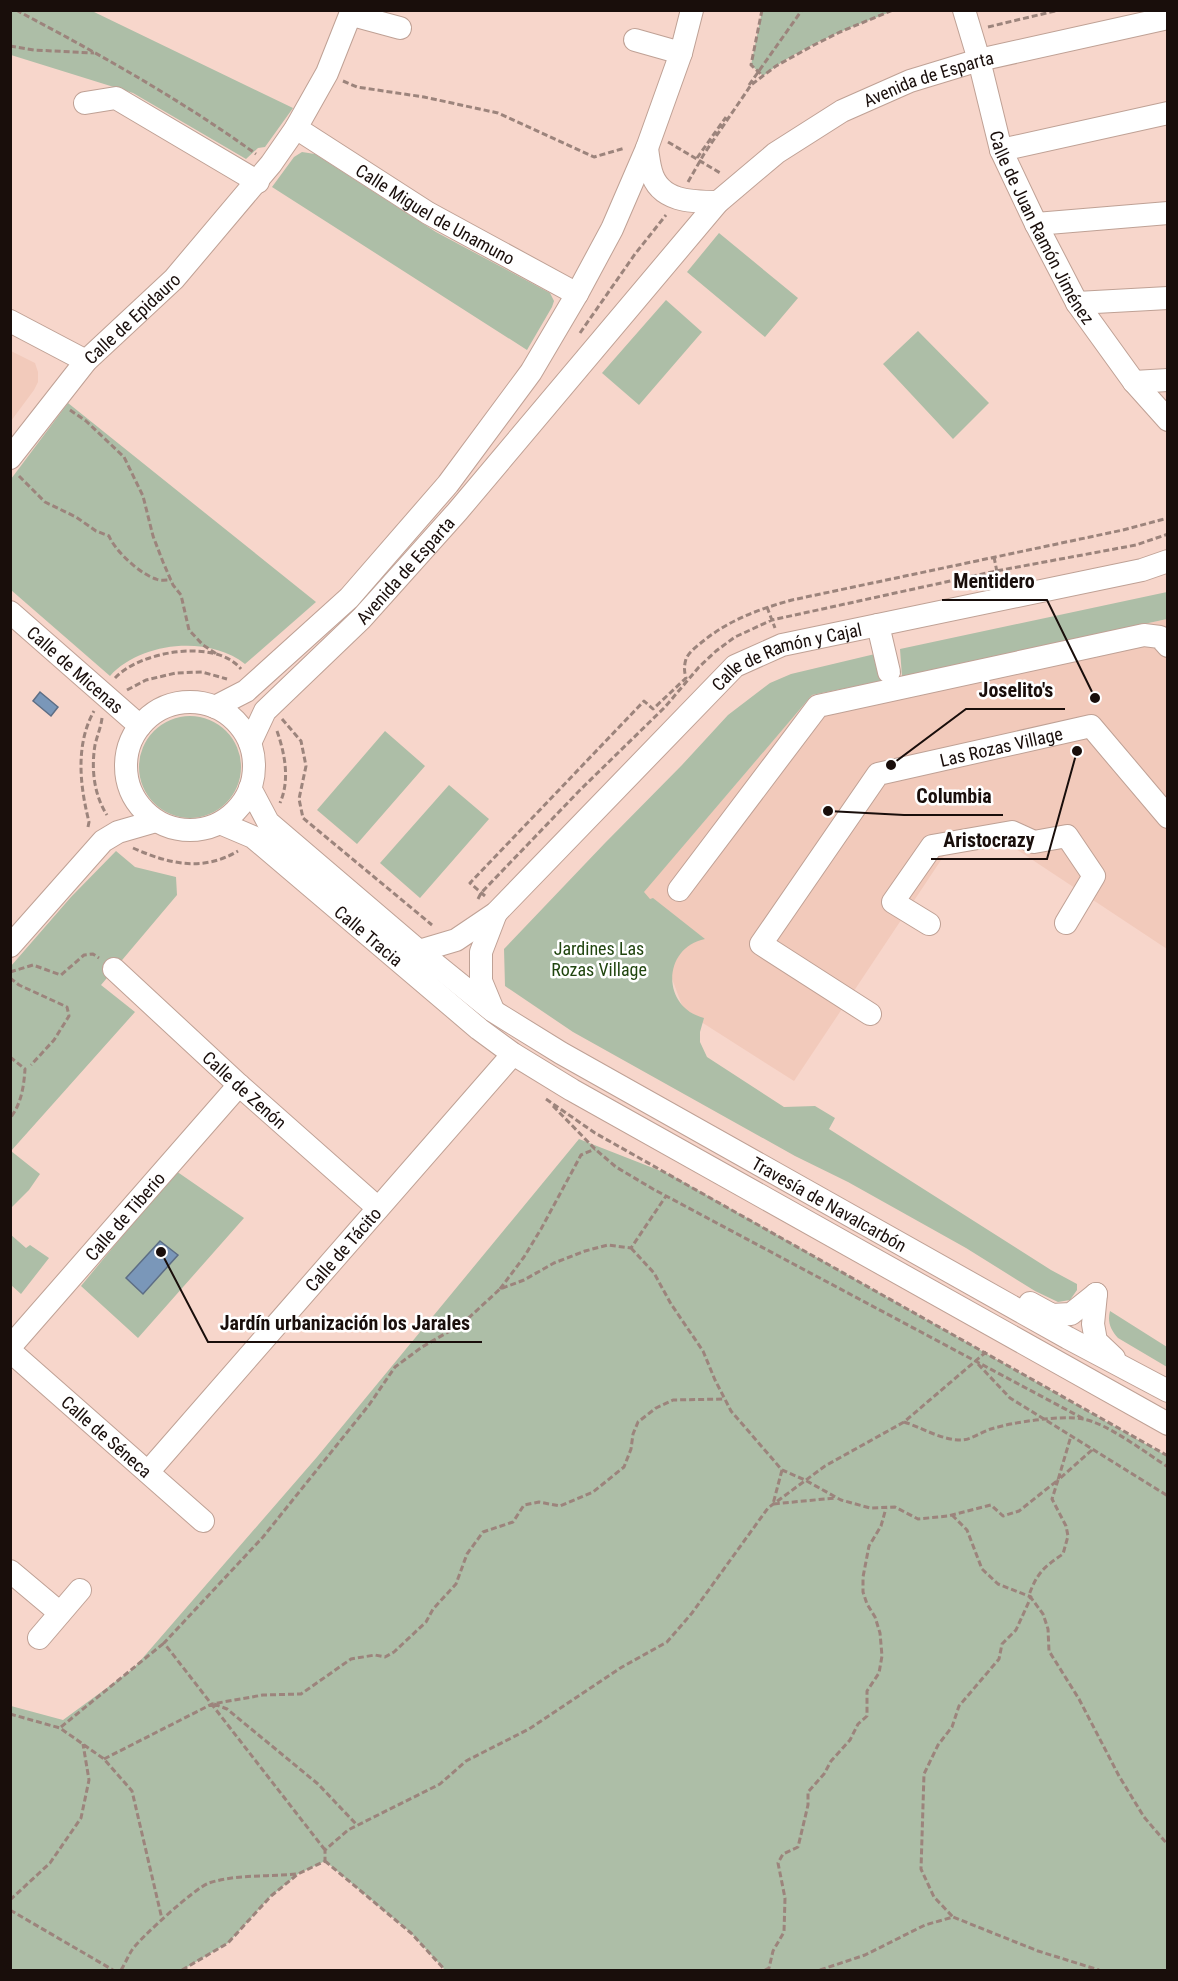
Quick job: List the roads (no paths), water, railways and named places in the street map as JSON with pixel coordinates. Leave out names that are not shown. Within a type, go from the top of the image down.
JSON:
[{"type":"street","name":"Avenida de Esparta","points":[[215,707],[246,691],[349,598],[448,484],[531,372],[612,229],[643,143],[681,53],[692,10]]},
{"type":"street","name":"Calle de Epidauro","points":[[15,467],[56,399],[86,361],[174,279],[264,173],[296,128],[327,73],[352,13],[400,28]]},
{"type":"street","name":"Avenida de Esparta","points":[[250,743],[265,711],[362,618],[457,512],[718,202],[776,153],[842,111],[910,81],[979,60],[1167,18]]},
{"type":"street","name":"Calle de Juan Ramón Jiménez","points":[[967,20],[1001,150],[1036,224],[1077,303],[1134,382],[1167,420]]},
{"type":"street","points":[[635,40],[681,53]]},
{"type":"street","points":[[85,103],[116,98],[264,173]]},
{"type":"street","points":[[1001,150],[1167,113]]},
{"type":"street","name":"Calle Miguel de Unamuno","points":[[296,128],[428,213],[577,294]]},
{"type":"street","points":[[643,143],[652,174],[664,192],[686,202],[718,202]]},
{"type":"street","points":[[1036,224],[1167,213]]},
{"type":"street","points":[[1077,303],[1167,298]]},
{"type":"street","points":[[10,321],[86,361]]},
{"type":"street","points":[[531,372],[536,384],[545,391],[557,393]]},
{"type":"street","points":[[1134,382],[1167,380]]},
{"type":"street","name":"Calle de Ramón y Cajal","points":[[419,951],[456,940],[496,913],[735,666],[782,645],[1142,570],[1167,561]]},
{"type":"street","name":"Calle de Micenas","points":[[10,612],[140,726]]},
{"type":"street","points":[[878,625],[889,672]]},
{"type":"street","points":[[679,890],[818,706],[1144,635],[1160,637],[1167,646]]},
{"type":"street","points":[[188,702],[215,707],[230,715],[242,728],[250,743],[254,766],[250,788],[238,808],[220,823],[188,830],[156,821],[142,809],[132,794],[127,777],[126,759],[131,741],[140,726],[161,709],[188,702]]},
{"type":"street","name":"Las Rozas Village","points":[[870,1014],[760,944],[878,774],[1091,726],[1167,817]]},
{"type":"street","name":"Calle Tracia","points":[[250,788],[261,830],[479,1029],[513,1054]]},
{"type":"street","points":[[10,946],[103,841],[118,832],[156,821]]},
{"type":"street","name":"Calle Tracia","points":[[220,823],[261,830],[493,1011]]},
{"type":"street","points":[[928,924],[893,902],[932,846],[1012,832],[1034,842],[1067,836],[1094,876],[1066,923]]},
{"type":"street","name":"Calle de Ramón y Cajal","points":[[493,1011],[481,981],[481,952],[496,913]]},
{"type":"street","name":"Calle de Zenón","points":[[114,969],[239,1085],[378,1208]]},
{"type":"street","name":"Travesía de Navalcarbón","points":[[493,1011],[561,1053],[1068,1338],[1167,1391]]},
{"type":"street","name":"Calle de Tácito","points":[[148,1472],[513,1054]]},
{"type":"street","name":"Travesía de Navalcarbón","points":[[513,1054],[582,1096],[1167,1424]]},
{"type":"street","name":"Calle de Tiberio","points":[[10,1349],[239,1085]]},
{"type":"street","points":[[965,1280],[981,1276],[1052,1315],[1071,1314],[1096,1294],[1093,1324],[1096,1341],[1124,1367]]},
{"type":"street","name":"Calle de Séneca","points":[[10,1349],[204,1521]]},
{"type":"street","points":[[10,1571],[60,1612]]},
{"type":"street","points":[[39,1638],[80,1590]]},
{"type":"water","points":[[40,692],[58,707],[51,716],[33,701]]},
{"type":"water","points":[[160,1241],[178,1255],[143,1294],[126,1278]]},
{"type":"place","name":"Mentidero","points":[[1095,698]]},
{"type":"place","name":"Aristocrazy","points":[[1077,751]]},
{"type":"place","name":"Joselito's","points":[[891,765]]},
{"type":"place","name":"Columbia","points":[[828,811]]},
{"type":"place","name":"Jardín urbanización los Jarales","points":[[161,1252]]},
{"type":"park label","name":"Jardines Las Rozas Village","points":[[599,958]]}]
